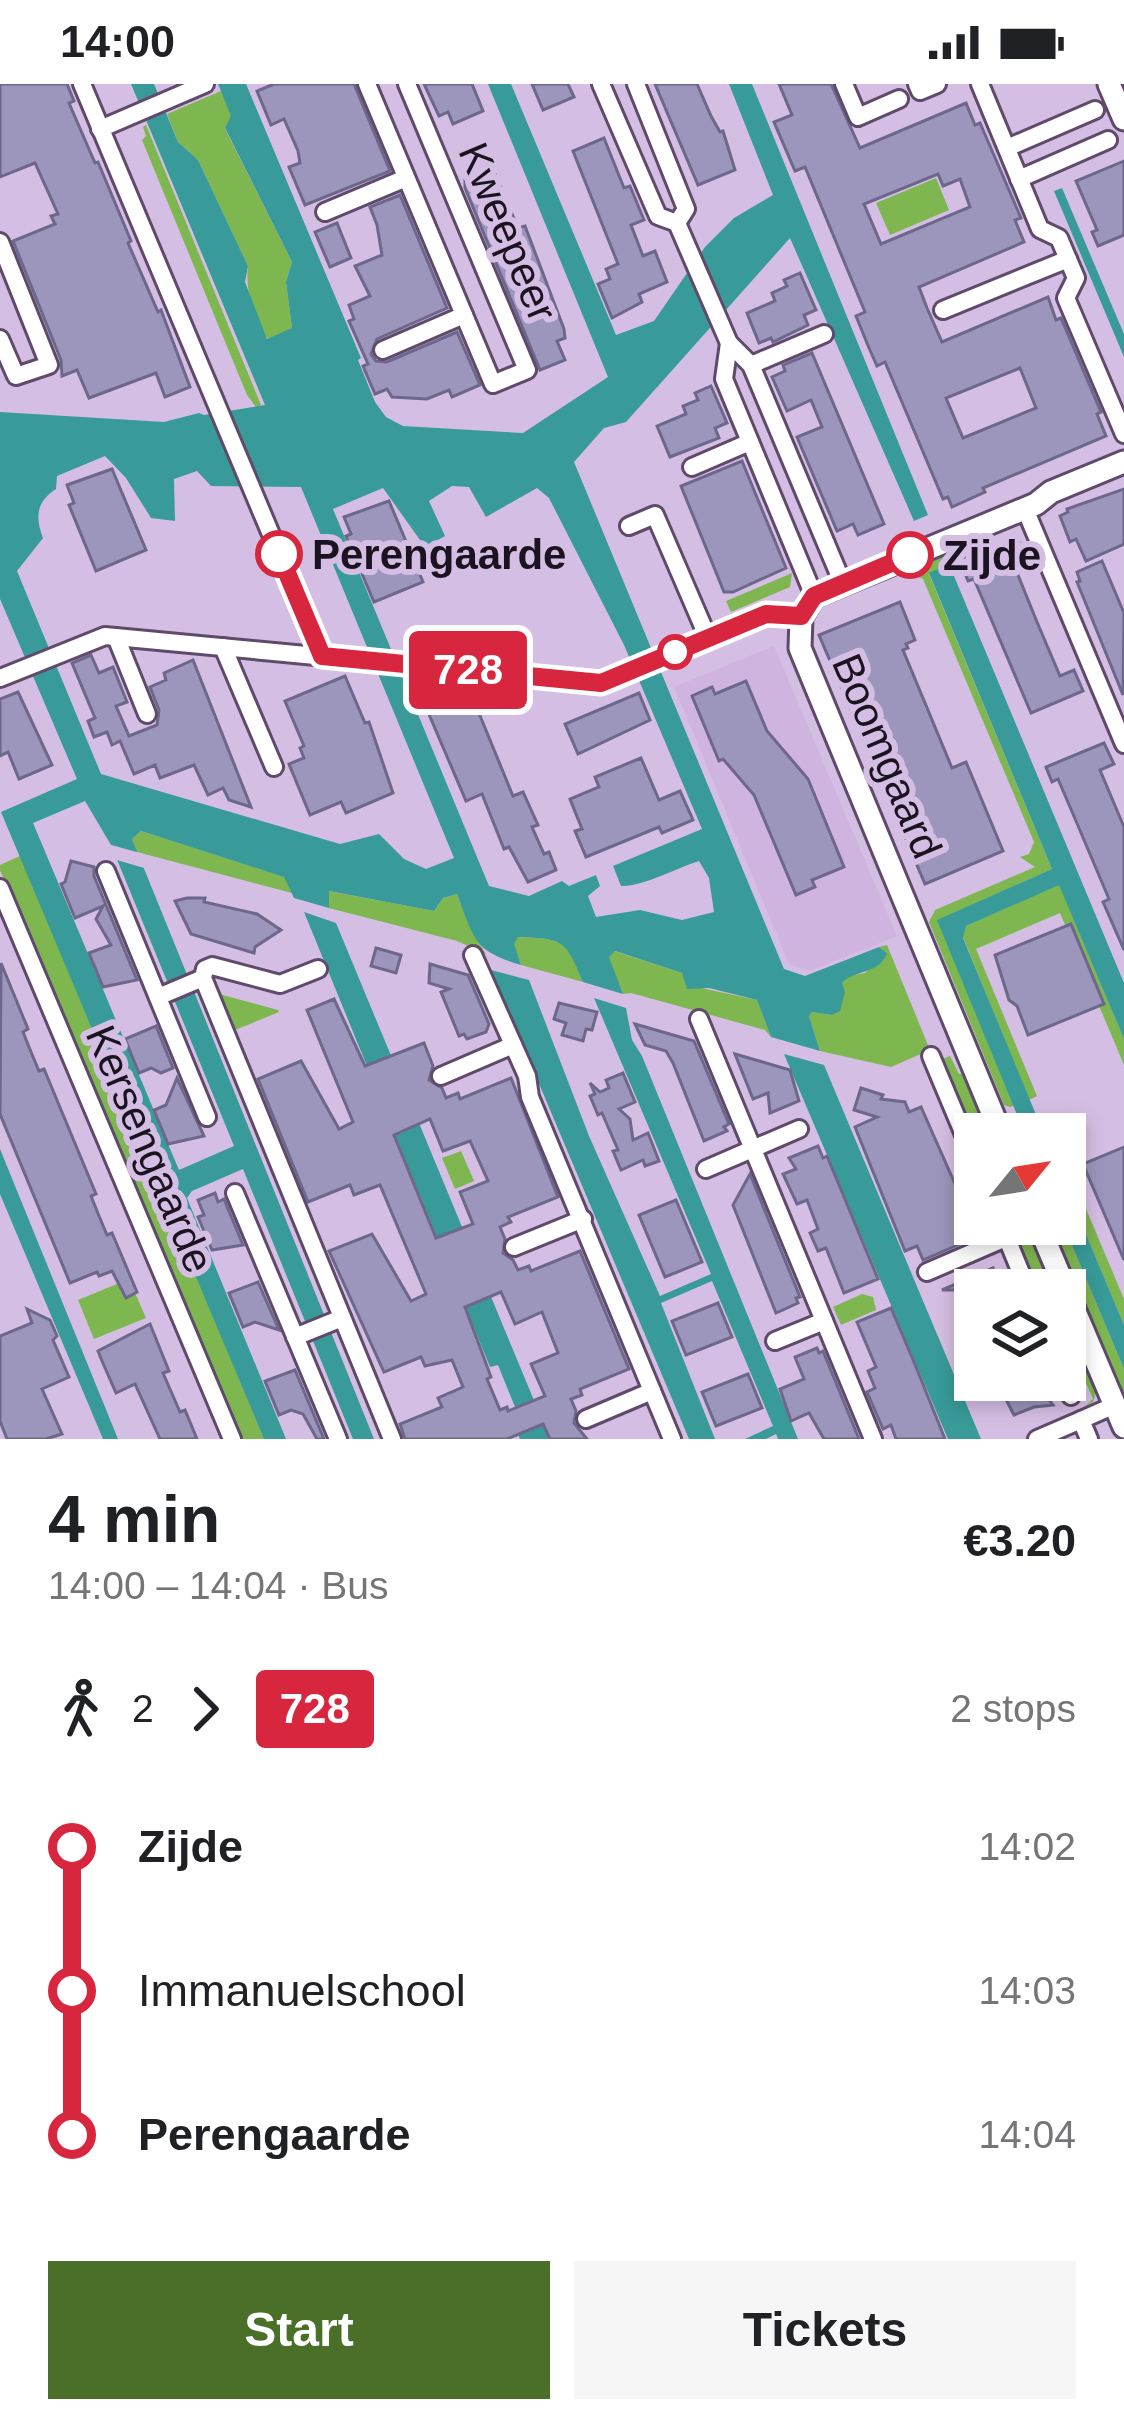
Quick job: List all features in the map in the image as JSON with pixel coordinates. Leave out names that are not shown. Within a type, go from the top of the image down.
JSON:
[{"type":"street","points":[[82,84],[322,656]]},
{"type":"street","points":[[100,129],[205,84]]},
{"type":"street","name":"Kweepeer","points":[[367,84],[493,385],[527,370],[407,84]]},
{"type":"street","points":[[601,84],[658,216],[677,223],[726,336],[752,365],[843,584]]},
{"type":"street","points":[[636,84],[686,209],[677,223]]},
{"type":"street","points":[[844,84],[858,117],[899,99]]},
{"type":"street","points":[[917,84],[920,91],[937,84]]},
{"type":"street","points":[[980,84],[1040,229],[1059,238],[1076,278],[1066,298],[1120,413],[1124,434]]},
{"type":"street","points":[[1109,84],[1124,119]]},
{"type":"street","points":[[1006,148],[1095,110]]},
{"type":"street","points":[[1018,178],[1108,140]]},
{"type":"street","name":"Kweepeer","points":[[325,212],[406,178]]},
{"type":"street","points":[[0,242],[49,365],[16,376],[0,339]]},
{"type":"street","points":[[943,310],[1068,259]]},
{"type":"street","name":"Kweepeer","points":[[383,350],[464,315]]},
{"type":"street","points":[[752,365],[824,334]]},
{"type":"street","points":[[726,336],[724,379],[814,596],[1124,462]]},
{"type":"street","points":[[692,467],[750,442]]},
{"type":"street","points":[[1025,508],[1124,743]]},
{"type":"street","points":[[628,526],[655,515],[707,638]]},
{"type":"street","name":"Boomgaard","points":[[814,596],[801,616],[800,648],[992,1113]]},
{"type":"street","points":[[0,678],[105,636],[601,683],[766,614],[801,616]]},
{"type":"street","points":[[116,637],[147,714]]},
{"type":"street","points":[[223,646],[274,766]]},
{"type":"street","points":[[106,871],[163,995],[207,1118]]},
{"type":"street","name":"Kersengaarde","points":[[0,888],[232,1439]]},
{"type":"street","points":[[473,955],[527,1076],[530,1097],[673,1439]]},
{"type":"street","points":[[163,995],[198,980],[212,966],[280,984],[318,969]]},
{"type":"street","points":[[198,980],[337,1320],[392,1439]]},
{"type":"street","points":[[699,1019],[874,1439]]},
{"type":"street","points":[[441,1076],[513,1045]]},
{"type":"street","points":[[931,1056],[955,1113]]},
{"type":"street","points":[[706,1168],[799,1129]]},
{"type":"street","points":[[236,1193],[300,1335],[338,1439]]},
{"type":"street","points":[[514,1246],[583,1219]]},
{"type":"street","points":[[927,1272],[978,1245]]},
{"type":"street","points":[[1047,1245],[1124,1427]]},
{"type":"street","points":[[300,1335],[337,1320]]},
{"type":"street","points":[[775,1341],[824,1321]]},
{"type":"street","points":[[586,1419],[652,1391]]},
{"type":"street","points":[[1036,1439],[1115,1405]]},
{"type":"street","points":[[1081,1420],[1089,1439]]},
{"type":"shaded area","points":[[131,84],[154,84],[178,142],[198,160],[248,266],[245,282],[267,339],[292,328],[286,282],[292,262],[225,128],[231,116],[218,84],[246,84],[375,402],[386,417],[403,426],[523,433],[608,377],[488,84],[511,84],[616,335],[654,321],[705,247],[734,218],[773,195],[729,84],[752,84],[928,515],[914,521],[790,238],[626,422],[604,428],[574,462],[784,969],[805,976],[879,947],[887,953],[878,965],[842,983],[845,992],[840,1011],[809,1016],[820,1051],[771,1037],[757,1000],[709,988],[687,989],[682,973],[615,951],[609,957],[623,994],[583,982],[567,949],[554,941],[518,937],[514,944],[521,965],[505,960],[477,941],[457,894],[443,898],[434,911],[329,891],[329,908],[294,898],[284,877],[141,831],[132,839],[188,977],[169,986],[111,845],[85,801],[33,823],[179,1170],[234,1146],[173,997],[193,989],[374,1439],[353,1439],[243,1169],[192,1191],[187,1198],[286,1439],[264,1439],[1,812],[77,779],[0,599],[0,412],[164,422],[265,405]],"holes":[[[105,456],[126,478],[151,518],[175,521],[174,479],[197,471],[211,486],[301,487],[454,858],[426,869],[404,859],[379,834],[340,844],[101,774],[17,571],[43,538],[39,511],[56,489],[57,476]],[[452,486],[469,487],[486,517],[537,488],[549,498],[624,645],[702,829],[613,866],[621,886],[699,861],[709,878],[714,912],[682,920],[640,910],[596,917],[588,896],[600,886],[596,875],[569,886],[562,881],[529,896],[489,886],[333,509],[383,488],[425,547],[445,536],[429,501]]]},
{"type":"shaded area","points":[[1062,188],[1124,334],[1124,357],[1054,191]]},
{"type":"shaded area","points":[[949,564],[1124,983],[1124,1039],[1059,885],[966,926],[963,938],[1035,1113],[1016,1113],[937,920],[1052,869],[929,573]]},
{"type":"shaded area","points":[[774,646],[897,936],[810,971],[789,964],[674,687]]},
{"type":"shaded area","points":[[304,912],[336,923],[550,1439],[520,1439],[508,1411],[515,1407],[498,1365],[490,1367]]},
{"type":"shaded area","points":[[491,970],[529,980],[589,1136],[660,1296],[711,1274],[594,998],[626,1008],[632,1040],[798,1439],[778,1439],[776,1434],[745,1439],[773,1426],[712,1281],[661,1303],[715,1439],[689,1439]]},
{"type":"shaded area","points":[[784,1054],[824,1065],[954,1375],[954,1401],[965,1401],[981,1439],[948,1439]]},
{"type":"shaded area","points":[[0,1149],[118,1439],[103,1439],[0,1194]]},
{"type":"shaded area","points":[[1086,1234],[1124,1325],[1124,1369],[1086,1269],[1072,1245],[1086,1245]]},
{"type":"green space","points":[[221,91],[232,116],[225,129],[292,262],[286,282],[292,328],[269,340],[251,305],[248,266],[198,160],[178,142],[167,114]]},
{"type":"green space","points":[[146,125],[261,405],[256,407],[247,395],[142,140]]},
{"type":"green space","points":[[936,178],[949,210],[890,235],[876,203]]},
{"type":"green space","points":[[946,555],[959,559],[929,574],[1052,869],[938,920],[1014,1106],[1010,1107],[1004,1105],[929,922],[935,910],[1035,867],[1020,857],[1029,854],[1034,842],[923,579],[914,570]]},
{"type":"green space","points":[[792,573],[790,587],[731,612],[726,601]]},
{"type":"green space","points":[[141,831],[285,877],[292,893],[137,852],[132,839]]},
{"type":"green space","points":[[22,855],[264,1439],[238,1439],[0,870],[0,865]]},
{"type":"green space","points":[[1059,884],[1124,1039],[1124,1065],[1060,913],[976,949],[1037,1096],[1029,1100],[963,937],[966,926]]},
{"type":"green space","points":[[328,891],[434,911],[443,898],[457,894],[486,954],[457,941],[329,908]]},
{"type":"green space","points":[[518,937],[561,944],[583,982],[521,965],[513,943]]},
{"type":"green space","points":[[887,945],[930,1050],[891,1067],[820,1051],[809,1016],[812,1012],[832,1015],[841,983],[848,976],[865,973],[887,953],[879,947]]},
{"type":"green space","points":[[614,951],[682,973],[692,986],[757,1000],[771,1037],[765,1030],[623,994],[608,957]]},
{"type":"green space","points":[[219,994],[278,1010],[279,1012],[235,1030]]},
{"type":"green space","points":[[950,1056],[959,1074],[965,1073],[982,1113],[960,1113],[938,1061]]},
{"type":"green space","points":[[461,1151],[474,1181],[455,1189],[442,1158]]},
{"type":"green space","points":[[1086,1209],[1124,1299],[1124,1325],[1086,1234]]},
{"type":"green space","points":[[1018,1245],[1038,1245],[1048,1269],[1027,1269]]},
{"type":"green space","points":[[1059,1245],[1072,1245],[1082,1269],[1068,1269]]},
{"type":"green space","points":[[129,1279],[146,1318],[94,1339],[78,1300]]},
{"type":"green space","points":[[1086,1279],[1124,1369],[1124,1404],[1086,1312]]},
{"type":"green space","points":[[862,1294],[873,1297],[876,1310],[841,1325],[833,1307]]},
{"type":"green space","points":[[1086,1359],[1098,1387],[1093,1402],[1085,1406],[1093,1399],[1086,1383]]},
{"type":"pier","points":[[104,843],[144,854],[151,870],[110,858]]},
{"type":"building","points":[[0,84],[67,84],[74,101],[69,103],[190,387],[165,397],[156,373],[89,398],[77,370],[62,376],[61,360],[13,241],[55,224],[51,216],[58,214],[35,163],[0,177]]},
{"type":"building","points":[[274,84],[354,84],[390,171],[305,205],[289,167],[300,163],[298,151],[284,119],[271,125],[257,91]]},
{"type":"building","points":[[424,84],[472,84],[483,111],[453,124],[448,112],[439,116]]},
{"type":"building","points":[[532,84],[568,84],[574,97],[543,110]]},
{"type":"building","points":[[655,84],[697,84],[723,131],[735,170],[698,185]]},
{"type":"building","points":[[779,84],[831,84],[860,148],[966,103],[975,125],[980,123],[1021,218],[1015,220],[1024,242],[919,287],[927,308],[942,342],[1048,297],[1101,412],[1097,414],[1106,436],[983,488],[985,492],[952,507],[948,497],[943,499],[885,362],[877,366],[869,348],[856,316],[865,312],[805,167],[795,171],[774,122],[792,115]],"holes":[[[938,174],[943,186],[960,179],[970,207],[881,244],[864,204]],[[1020,368],[1036,408],[963,438],[946,398]]]},
{"type":"building","points":[[604,138],[624,188],[630,186],[644,220],[631,225],[643,256],[655,251],[667,282],[639,294],[642,302],[612,318],[598,284],[610,279],[606,269],[618,264],[573,151]]},
{"type":"building","points":[[1124,161],[1124,235],[1098,246],[1092,232],[1097,230],[1076,181]]},
{"type":"building","points":[[492,167],[518,228],[525,226],[564,329],[565,338],[557,341],[565,360],[540,370],[465,188],[465,179]]},
{"type":"building","points":[[400,195],[447,308],[377,339],[371,354],[376,361],[387,362],[457,332],[480,385],[452,397],[449,390],[427,399],[392,397],[387,389],[375,394],[349,321],[354,319],[349,305],[370,296],[355,266],[382,255],[370,207]]},
{"type":"building","points":[[337,223],[351,258],[330,267],[315,232]]},
{"type":"building","points":[[800,273],[816,310],[804,315],[808,325],[773,342],[771,338],[759,343],[747,313],[775,301],[772,293],[787,286],[784,280]]},
{"type":"building","points":[[812,353],[884,524],[858,535],[853,524],[837,531],[797,437],[822,427],[811,400],[787,411],[772,377],[785,371],[783,365]]},
{"type":"building","points":[[711,386],[727,423],[715,428],[719,438],[670,457],[657,426],[686,414],[683,406],[698,400],[695,393]]},
{"type":"building","points":[[742,461],[786,568],[724,592],[681,486]]},
{"type":"building","points":[[112,469],[146,550],[96,571],[69,505],[74,503],[67,485]]},
{"type":"building","points":[[1124,489],[1124,544],[1086,561],[1076,539],[1070,542],[1060,516],[1067,509]]},
{"type":"building","points":[[389,501],[423,582],[374,602],[346,536],[351,534],[344,517]]},
{"type":"building","points":[[1018,538],[1029,565],[1016,570],[1037,622],[1060,676],[1074,670],[1083,691],[1031,713],[974,579],[968,581],[959,559]]},
{"type":"building","points":[[1102,561],[1124,613],[1123,695],[1077,582],[1077,572]]},
{"type":"building","points":[[900,602],[915,640],[903,650],[952,768],[966,762],[1003,851],[925,884],[819,635]]},
{"type":"building","points":[[91,655],[99,673],[113,667],[127,702],[116,706],[129,736],[157,725],[159,710],[150,687],[166,680],[164,673],[193,660],[251,807],[229,800],[223,788],[208,795],[194,765],[160,778],[155,765],[134,774],[120,741],[112,745],[107,732],[94,737],[88,721],[95,718],[72,663]]},
{"type":"building","points":[[345,676],[365,723],[369,722],[393,793],[346,813],[341,802],[310,815],[289,764],[304,758],[300,748],[304,746],[285,701]]},
{"type":"building","points":[[746,681],[767,731],[808,779],[844,867],[812,880],[815,887],[796,895],[754,795],[723,759],[719,761],[692,696],[712,687],[715,694]]},
{"type":"building","points":[[18,692],[52,765],[19,779],[8,752],[0,756],[0,699]]},
{"type":"building","points":[[639,693],[650,720],[578,754],[565,724]]},
{"type":"building","points":[[459,699],[464,711],[476,706],[513,796],[523,792],[538,825],[532,827],[556,870],[528,882],[509,847],[504,849],[482,794],[466,801],[428,712]]},
{"type":"building","points":[[1104,743],[1114,764],[1100,770],[1124,827],[1124,950],[1103,902],[1109,899],[1073,814],[1058,779],[1052,782],[1046,767]]},
{"type":"building","points":[[641,758],[659,800],[680,791],[693,820],[662,833],[659,827],[586,857],[575,831],[582,829],[570,799],[599,787],[595,777]]},
{"type":"building","points":[[71,861],[94,867],[137,980],[103,987],[89,953],[111,945],[96,919],[103,906],[75,918],[61,884]]},
{"type":"building","points":[[205,898],[204,902],[257,914],[281,930],[255,947],[254,953],[191,934],[175,901]]},
{"type":"building","points":[[1071,924],[1104,1004],[1028,1035],[1017,1006],[1009,1000],[995,955]]},
{"type":"building","points":[[376,948],[401,955],[396,973],[371,966]]},
{"type":"building","points":[[1,963],[28,1029],[23,1032],[31,1052],[39,1071],[44,1069],[96,1194],[91,1196],[99,1216],[107,1235],[112,1233],[137,1292],[126,1298],[112,1271],[70,1283],[0,1114]]},
{"type":"building","points":[[430,964],[468,975],[489,1024],[486,1032],[467,1039],[464,1034],[459,1036],[441,992],[449,989],[429,983]]},
{"type":"building","points":[[334,999],[365,1066],[424,1043],[433,1066],[429,1080],[442,1088],[446,1098],[458,1093],[460,1099],[511,1078],[558,1197],[508,1217],[511,1222],[500,1227],[503,1253],[518,1270],[529,1266],[531,1271],[580,1251],[629,1369],[580,1389],[582,1395],[571,1399],[574,1423],[587,1439],[550,1439],[543,1424],[507,1439],[405,1439],[400,1424],[442,1407],[438,1398],[463,1387],[452,1360],[425,1366],[421,1357],[384,1372],[329,1251],[372,1234],[411,1301],[426,1294],[380,1185],[354,1195],[350,1185],[308,1202],[258,1079],[301,1061],[339,1129],[353,1122],[307,1010]],"holes":[[[430,1119],[443,1151],[470,1141],[488,1181],[460,1192],[473,1224],[436,1238],[394,1135]],[[501,1292],[515,1324],[542,1312],[558,1353],[531,1364],[545,1396],[508,1411],[507,1407],[500,1410],[487,1379],[491,1377],[465,1307]]]},
{"type":"building","points":[[559,1003],[597,1012],[583,1041],[562,1035],[566,1023],[554,1019]]},
{"type":"building","points":[[635,1024],[694,1041],[729,1124],[724,1127],[727,1131],[704,1141],[666,1051],[645,1045]]},
{"type":"building","points":[[156,1026],[173,1068],[139,1073],[125,1039]]},
{"type":"building","points":[[735,1054],[790,1070],[799,1101],[770,1113],[768,1093],[753,1099]]},
{"type":"building","points":[[623,1073],[635,1102],[619,1109],[630,1119],[633,1140],[648,1133],[659,1161],[645,1166],[643,1160],[621,1170],[613,1151],[618,1150],[590,1096],[595,1094],[590,1083],[600,1092],[609,1088],[606,1080]]},
{"type":"building","points":[[177,1078],[204,1136],[168,1144],[154,1110],[166,1105]]},
{"type":"building","points":[[861,1088],[883,1095],[881,1099],[905,1102],[909,1112],[921,1107],[954,1182],[957,1245],[923,1260],[917,1246],[905,1251],[855,1127],[877,1117],[854,1110]]},
{"type":"building","points":[[818,1146],[823,1158],[827,1156],[878,1279],[844,1293],[826,1248],[818,1251],[810,1233],[818,1229],[807,1200],[797,1204],[783,1174],[796,1169],[789,1158]]},
{"type":"building","points":[[1124,1147],[1124,1260],[1086,1171],[1086,1163]]},
{"type":"building","points":[[750,1174],[800,1297],[798,1303],[776,1313],[733,1205]]},
{"type":"building","points":[[215,1193],[218,1202],[224,1199],[243,1245],[212,1250],[198,1217],[204,1215],[198,1200]]},
{"type":"building","points":[[676,1200],[702,1262],[665,1277],[639,1215]]},
{"type":"building","points":[[258,1282],[279,1330],[255,1322],[243,1327],[229,1293]]},
{"type":"building","points":[[718,1303],[732,1337],[686,1355],[672,1321]]},
{"type":"building","points":[[891,1308],[945,1439],[896,1439],[891,1425],[883,1429],[867,1392],[875,1388],[868,1371],[876,1367],[857,1322]]},
{"type":"building","points":[[27,1309],[50,1320],[69,1377],[42,1389],[62,1434],[7,1439],[0,1421],[0,1336],[32,1323]]},
{"type":"building","points":[[150,1324],[169,1371],[163,1373],[197,1439],[160,1439],[135,1384],[116,1393],[102,1361],[98,1351]]},
{"type":"building","points":[[817,1348],[823,1351],[859,1439],[824,1439],[809,1413],[791,1421],[780,1389],[804,1379],[795,1357]]},
{"type":"building","points":[[295,1370],[324,1439],[317,1439],[303,1414],[291,1410],[279,1415],[265,1381]]},
{"type":"building","points":[[748,1374],[762,1408],[716,1426],[702,1392]]},
{"type":"building","points":[[1007,1401],[1050,1401],[1053,1405],[1034,1407],[1014,1415]]},
{"type":"bus line","name":"728","points":[[279,554],[322,656],[601,683],[766,614],[801,616],[814,596],[910,555]]},
{"type":"place","name":"Perengaarde","points":[[279,554]]},
{"type":"place","name":"Zijde","points":[[910,555]]}]
